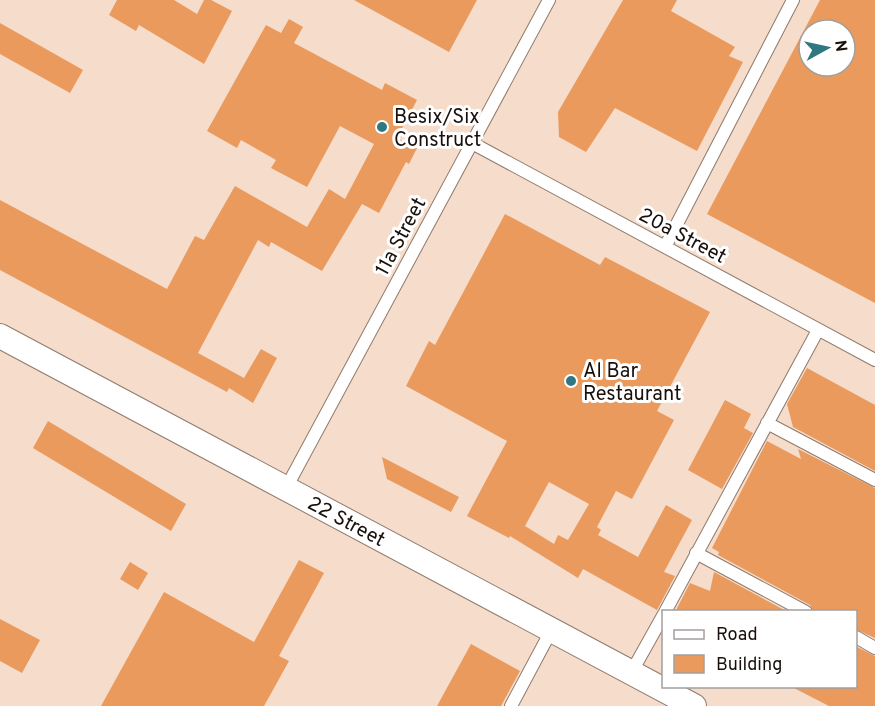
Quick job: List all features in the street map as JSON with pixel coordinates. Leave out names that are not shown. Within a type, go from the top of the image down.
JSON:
[{"type":"street","name":"22 Street","points":[[0,336],[285,490],[694,706]]},
{"type":"lane","name":"11a Street","points":[[285,490],[549,0]]},
{"type":"lane","points":[[664,247],[794,0]]},
{"type":"lane","name":"20a Street","points":[[472,143],[875,360]]},
{"type":"lane","points":[[666,610],[818,330]]},
{"type":"lane","points":[[767,423],[875,480]]},
{"type":"lane","points":[[696,554],[802,610]]},
{"type":"lane","points":[[631,673],[662,617]]},
{"type":"lane","points":[[511,706],[552,631]]},
{"type":"lane","points":[[857,638],[875,648]]},
{"type":"building","points":[[117,0],[174,0],[197,14],[204,0],[211,0],[232,11],[204,64],[139,25],[136,31],[109,15]]},
{"type":"building","points":[[354,0],[477,0],[449,52]]},
{"type":"building","points":[[623,0],[677,0],[671,11],[735,47],[729,56],[743,62],[697,151],[615,108],[586,152],[559,137],[558,112]]},
{"type":"building","points":[[820,0],[875,0],[875,303],[707,214],[797,44],[797,78],[857,78],[857,18],[810,18]]},
{"type":"building","points":[[289,19],[303,27],[294,43],[382,90],[385,83],[417,100],[397,138],[417,148],[409,164],[406,162],[379,213],[362,204],[322,271],[271,242],[269,247],[258,240],[198,353],[244,378],[261,349],[277,358],[253,403],[229,388],[227,392],[0,270],[0,200],[167,289],[195,236],[204,240],[235,186],[307,227],[329,189],[345,199],[374,144],[340,126],[307,187],[271,168],[276,160],[241,140],[237,148],[207,131],[266,25],[281,33]]},
{"type":"building","points":[[0,23],[83,70],[70,93],[0,54]]},
{"type":"building","points":[[505,214],[600,265],[605,257],[710,312],[657,411],[674,420],[632,499],[616,491],[597,527],[601,530],[598,535],[638,557],[666,505],[692,520],[664,572],[675,576],[657,610],[583,569],[578,578],[510,536],[509,538],[467,516],[507,441],[406,386],[429,341],[435,345]],"holes":[[[549,482],[589,504],[568,540],[558,535],[554,544],[525,526]]]},
{"type":"building","points":[[807,368],[875,405],[875,471],[793,427],[787,404]]},
{"type":"building","points":[[725,400],[751,414],[744,428],[753,433],[722,489],[688,470]]},
{"type":"building","points":[[48,421],[186,504],[171,531],[33,448]]},
{"type":"building","points":[[767,441],[801,459],[798,449],[875,488],[875,638],[857,630],[857,610],[813,610],[810,605],[718,555],[719,552],[712,548]]},
{"type":"building","points":[[382,457],[459,497],[451,512],[387,479]]},
{"type":"building","points":[[299,560],[324,573],[279,656],[289,661],[264,706],[101,706],[164,592],[254,642]]},
{"type":"building","points":[[130,562],[148,573],[138,590],[120,579]]},
{"type":"building","points":[[714,572],[784,610],[676,610],[690,583],[710,591]]},
{"type":"building","points":[[0,619],[40,640],[22,673],[0,661]]},
{"type":"building","points":[[471,644],[520,671],[501,706],[437,706]]},
{"type":"building","points":[[857,647],[875,656],[875,706],[829,706],[794,688],[857,688]]},
{"type":"place","name":"Besix/Six Construct","points":[[382,127]]},
{"type":"place","name":"Al Bar Restaurant","points":[[571,381]]}]
